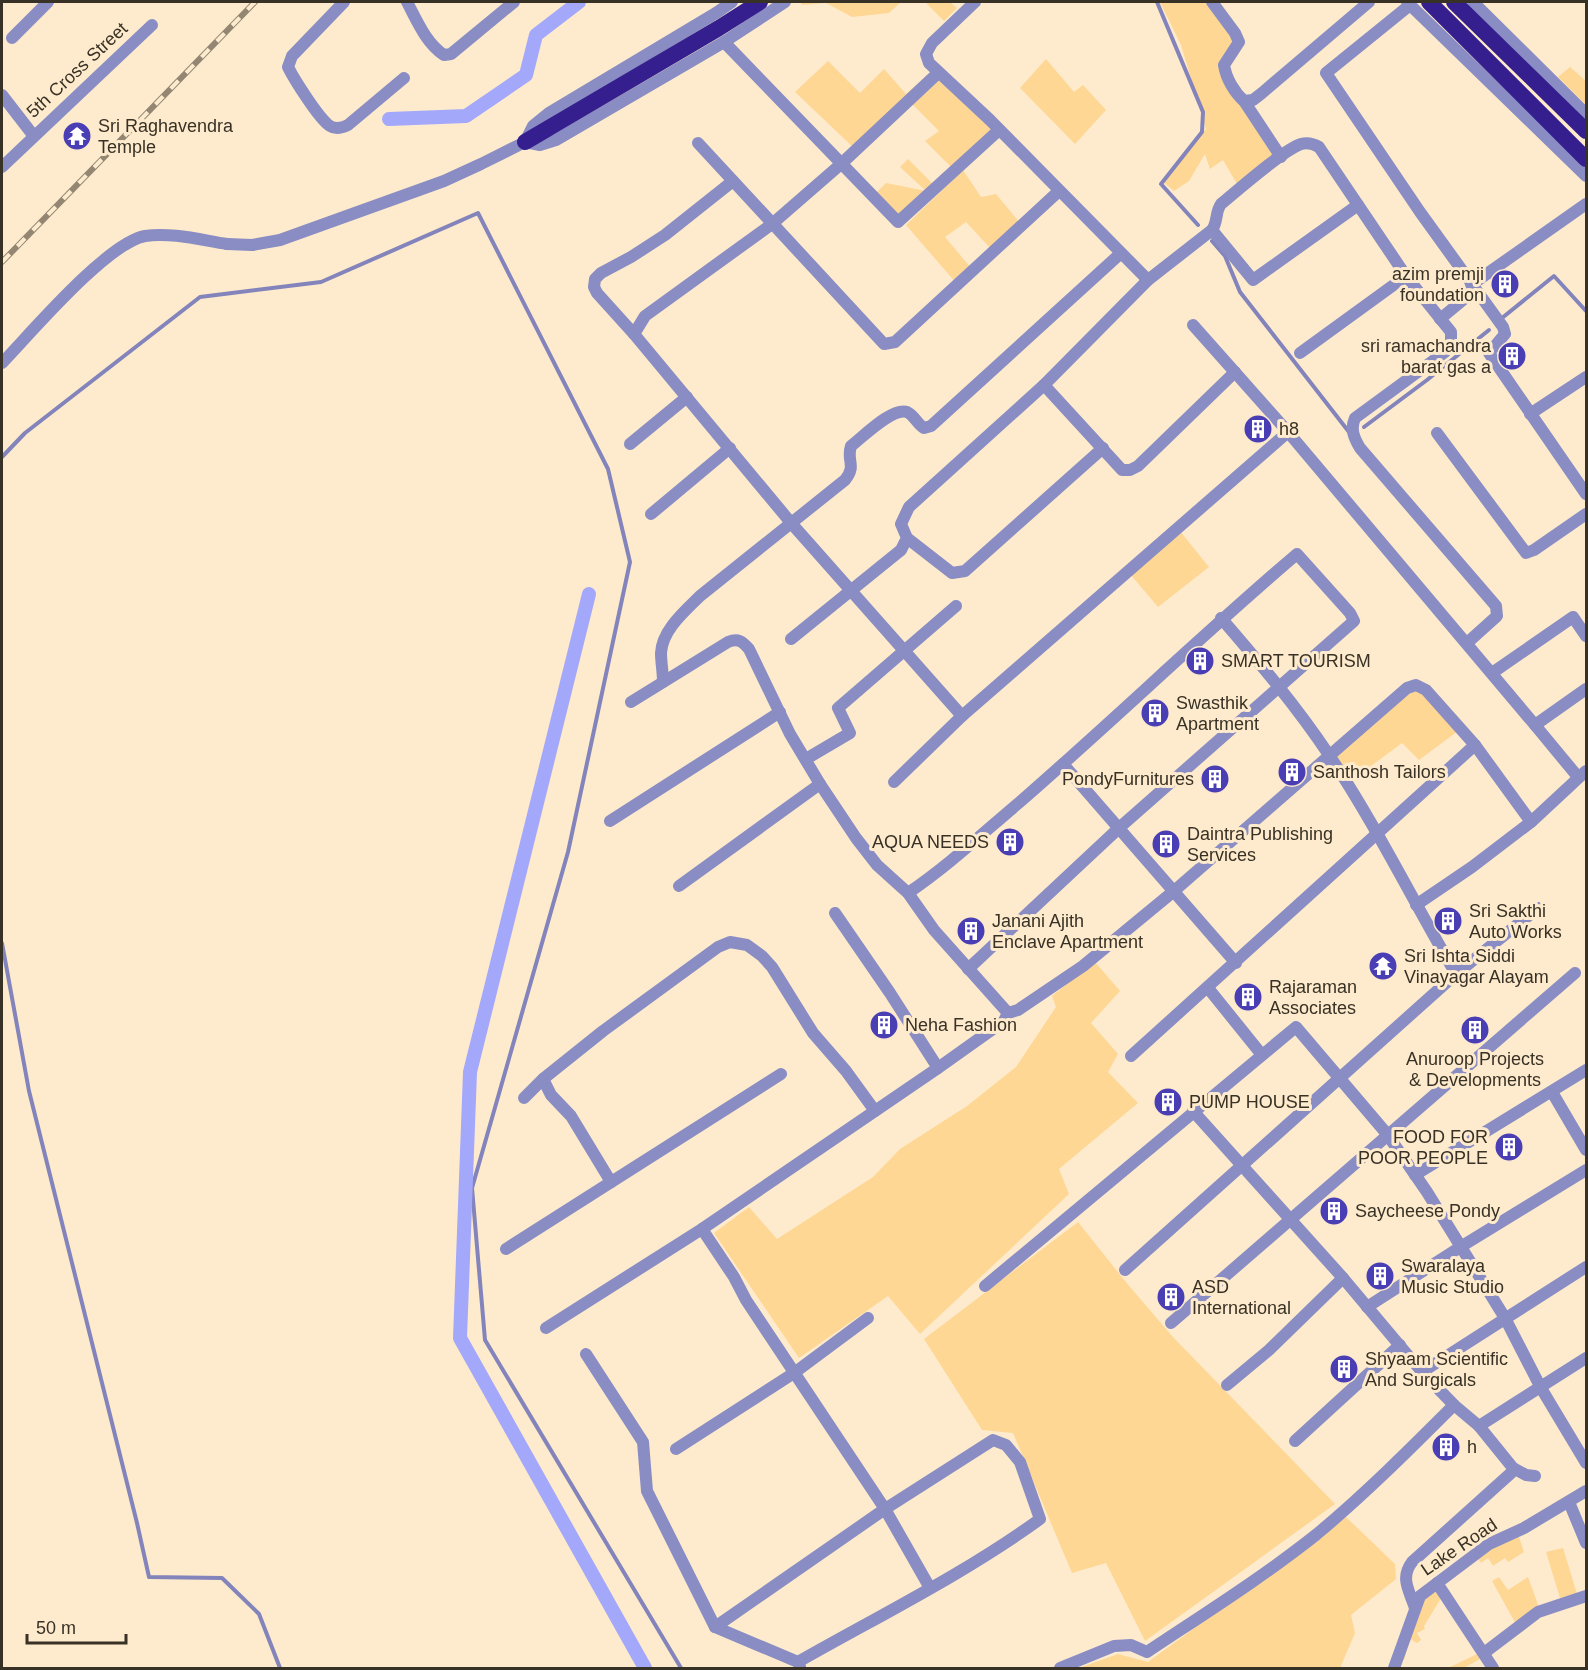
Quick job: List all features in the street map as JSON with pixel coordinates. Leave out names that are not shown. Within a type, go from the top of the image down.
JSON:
[{"type":"highway","points":[[525,142],[760,2]]},
{"type":"highway","points":[[1429,2],[1587,159]]},
{"type":"highway","points":[[1455,2],[1587,131]]},
{"type":"street","points":[[12,38],[48,2]]},
{"type":"street","points":[[344,2],[292,56],[288,67],[293,78],[322,117],[330,126],[339,129],[348,125],[404,78]]},
{"type":"street","points":[[406,2],[435,49],[444,55],[451,54],[514,2]]},
{"type":"street","points":[[525,142],[533,126],[549,113],[732,2]]},
{"type":"street","points":[[2,363],[85,277],[119,247],[142,237],[159,235],[227,244],[252,245],[279,240],[444,181],[525,142],[540,145],[556,140],[724,42],[785,2]]},
{"type":"street","points":[[975,2],[932,43],[926,54],[929,63],[1148,280]]},
{"type":"street","points":[[1212,2],[1239,42],[1224,65],[1226,74],[1281,157]]},
{"type":"street","points":[[1244,101],[1253,100],[1262,93],[1369,2]]},
{"type":"street","points":[[1473,2],[1587,114]]},
{"type":"street","points":[[1584,485],[1530,414],[1489,353],[1505,334],[1503,327],[1326,73],[1409,3],[1587,176]]},
{"type":"street","name":"5th Cross Street","points":[[2,167],[33,135],[152,25]]},
{"type":"street","points":[[724,42],[898,222],[999,130]]},
{"type":"street","points":[[634,334],[645,316],[772,224],[841,164],[938,73]]},
{"type":"street","points":[[2,95],[33,135]]},
{"type":"street","points":[[698,143],[884,344],[890,344],[958,285],[1059,191]]},
{"type":"street","points":[[1103,448],[965,571],[952,573],[907,538],[901,524],[909,507],[1044,385],[1148,280],[1212,230],[1221,204],[1281,157],[1301,144],[1312,143],[1319,147],[1406,276],[1450,332],[1451,344],[1445,352],[1355,418],[1352,425],[1354,439],[1360,448],[1496,606],[1497,616],[1467,643]]},
{"type":"street","points":[[733,181],[665,235],[631,257],[606,269],[595,279],[594,287],[792,524],[962,716]]},
{"type":"street","points":[[1440,319],[1473,287],[1587,204]]},
{"type":"street","points":[[1212,230],[1253,280],[1358,205]]},
{"type":"street","points":[[663,682],[661,653],[664,640],[679,617],[700,596],[845,480],[852,472],[849,454],[851,446],[891,414],[901,411],[909,413],[924,428],[931,426],[1121,253]]},
{"type":"street","points":[[1300,353],[1406,276]]},
{"type":"street","points":[[1193,326],[1288,432],[1535,724],[1582,774],[1531,822],[1472,867],[1416,905]]},
{"type":"street","points":[[1044,385],[1122,470],[1130,470],[1138,466],[1235,372]]},
{"type":"street","points":[[1530,414],[1587,377]]},
{"type":"street","points":[[630,444],[687,397]]},
{"type":"street","points":[[894,782],[962,716],[1288,432]]},
{"type":"street","points":[[1437,433],[1526,553],[1587,514]]},
{"type":"street","points":[[651,514],[730,448]]},
{"type":"street","points":[[791,639],[901,550],[907,538]]},
{"type":"street","points":[[908,893],[932,877],[1063,764],[1221,618],[1297,554],[1350,613],[1354,621],[1119,828],[968,969]]},
{"type":"street","points":[[806,759],[850,733],[838,708],[956,606]]},
{"type":"street","points":[[1492,673],[1573,617],[1587,636]]},
{"type":"street","points":[[1221,618],[1280,686],[1329,755],[1377,832],[1456,974]]},
{"type":"street","points":[[631,702],[735,639],[742,642],[749,650],[790,734],[820,784],[878,865],[908,893],[934,930],[1008,1013]]},
{"type":"street","points":[[546,1328],[702,1229],[938,1068],[1004,1021],[1008,1013],[1018,1010],[1083,966],[1174,891],[1407,688],[1416,685],[1426,690],[1475,745],[1531,822]]},
{"type":"street","points":[[1535,724],[1587,689]]},
{"type":"street","points":[[610,821],[780,712]]},
{"type":"street","points":[[1131,1056],[1475,745]]},
{"type":"street","points":[[1063,764],[1236,963]]},
{"type":"street","points":[[679,886],[820,784]]},
{"type":"street","points":[[1125,1270],[1456,974],[1538,908]]},
{"type":"street","points":[[835,913],[938,1068]]},
{"type":"street","points":[[524,1098],[543,1079],[670,981],[718,947],[730,942],[747,945],[767,962],[813,1034],[846,1071],[875,1111]]},
{"type":"street","points":[[1171,1323],[1575,973]]},
{"type":"street","points":[[1208,988],[1262,1055]]},
{"type":"street","points":[[985,1286],[1296,1027],[1387,1134],[1415,1175],[1462,1246],[1505,1318],[1541,1388],[1582,1445],[1587,1463]]},
{"type":"street","points":[[1415,1175],[1587,1070]]},
{"type":"street","points":[[506,1249],[781,1074]]},
{"type":"street","points":[[543,1079],[550,1095],[571,1116],[611,1182]]},
{"type":"street","points":[[1552,1092],[1587,1150]]},
{"type":"street","points":[[1193,1111],[1343,1278],[1422,1372],[1454,1405],[1479,1426],[1513,1468],[1526,1475],[1534,1476]]},
{"type":"street","points":[[1367,1307],[1587,1170]]},
{"type":"street","points":[[702,1229],[885,1509],[930,1588]]},
{"type":"street","points":[[1422,1372],[1587,1267]]},
{"type":"street","points":[[1227,1384],[1269,1350],[1343,1278]]},
{"type":"street","points":[[676,1449],[794,1373],[868,1318]]},
{"type":"street","points":[[1295,1441],[1400,1345]]},
{"type":"street","points":[[586,1354],[643,1442],[647,1491],[715,1627],[799,1665],[930,1588],[1020,1533],[1040,1518],[1020,1462],[1006,1445],[993,1440],[885,1509],[715,1627]]},
{"type":"street","points":[[1479,1426],[1587,1358]]},
{"type":"street","points":[[1060,1668],[1114,1646],[1131,1645],[1147,1652],[1249,1583],[1316,1534],[1400,1460],[1454,1405]]},
{"type":"street","points":[[1415,1608],[1406,1579],[1406,1571],[1412,1562],[1511,1473],[1513,1468]]},
{"type":"street","name":"Lake Road","points":[[1394,1668],[1420,1596],[1489,1544],[1524,1528],[1587,1491]]},
{"type":"street","points":[[1569,1502],[1587,1542]]},
{"type":"street","points":[[1437,1583],[1493,1668]]},
{"type":"street","points":[[1485,1653],[1538,1612],[1587,1596]]},
{"type":"shaded area","points":[[799,2],[901,2],[889,13],[852,17],[826,3],[803,5]]},
{"type":"shaded area","points":[[925,2],[950,2],[957,8],[944,21]]},
{"type":"shaded area","points":[[1160,2],[1209,2],[1235,33],[1224,65],[1270,140],[1273,158],[1240,189],[1223,160],[1210,169],[1205,154],[1189,181],[1174,191],[1163,182],[1206,129],[1181,45]]},
{"type":"shaded area","points":[[1046,59],[1074,92],[1083,85],[1106,110],[1075,144],[1020,88]]},
{"type":"shaded area","points":[[828,61],[860,93],[884,69],[906,94],[931,72],[856,150],[795,92]]},
{"type":"shaded area","points":[[1570,67],[1586,81],[1586,105],[1558,77]]},
{"type":"shaded area","points":[[940,74],[998,131],[898,222],[873,196],[886,183],[926,191],[900,167],[908,159],[933,184],[951,167],[925,141],[939,131],[911,103]]},
{"type":"shaded area","points":[[963,170],[981,197],[996,194],[1020,223],[991,249],[966,222],[945,237],[972,269],[956,283],[906,225]]},
{"type":"shaded area","points":[[1179,530],[1209,567],[1158,607],[1130,574]]},
{"type":"shaded area","points":[[1416,688],[1458,731],[1419,760],[1402,743],[1351,781],[1336,754]]},
{"type":"shaded area","points":[[1095,962],[1120,991],[1091,1023],[1118,1054],[1108,1072],[1138,1103],[1059,1169],[1069,1194],[920,1334],[888,1296],[799,1358],[714,1233],[749,1207],[777,1239],[873,1177],[900,1149],[967,1106],[1016,1067],[1056,1007],[1052,996]]},
{"type":"shaded area","points":[[1078,1222],[1172,1336],[1335,1504],[1145,1641],[1106,1563],[1072,1573],[1013,1433],[982,1430],[924,1339]]},
{"type":"shaded area","points":[[1346,1517],[1395,1564],[1396,1579],[1351,1615],[1355,1633],[1340,1668],[1079,1668],[1118,1654],[1148,1662]]},
{"type":"shaded area","points":[[1517,1531],[1524,1552],[1508,1562],[1505,1558],[1493,1566],[1488,1558],[1481,1563],[1476,1555]]},
{"type":"shaded area","points":[[1563,1548],[1577,1594],[1560,1598],[1546,1552]]},
{"type":"shaded area","points":[[1499,1577],[1508,1590],[1528,1577],[1540,1610],[1517,1626],[1492,1581]]},
{"type":"shaded area","points":[[1437,1584],[1443,1595],[1424,1626],[1425,1629],[1417,1633],[1421,1640],[1417,1643],[1410,1639],[1404,1660],[1401,1659],[1420,1597]]},
{"type":"shaded area","points":[[1477,1654],[1480,1659],[1464,1668],[1448,1668]]},
{"type":"waterway","points":[[389,119],[466,116],[526,75],[536,35],[579,2]]},
{"type":"waterway","points":[[1157,2],[1203,112],[1202,132],[1161,184],[1198,225]]},
{"type":"waterway","points":[[2,457],[25,433],[200,297],[321,282],[478,213],[608,469],[630,562],[568,852],[472,1188],[485,1340],[681,1668]]},
{"type":"waterway","points":[[1212,241],[1225,256],[1240,292],[1349,432]]},
{"type":"waterway","points":[[1502,318],[1554,276],[1586,311]]},
{"type":"waterway","points":[[1364,427],[1489,330]]},
{"type":"waterway","points":[[589,594],[470,1072],[460,1338],[645,1668]]},
{"type":"waterway","points":[[2,943],[29,1091],[149,1577],[222,1578],[259,1614],[280,1668]]},
{"type":"railway","points":[[2,262],[255,2]]},
{"type":"place","name":"Sri Raghavendra Temple","points":[[77,136]]},
{"type":"place","name":"azim premji foundation","points":[[1505,284]]},
{"type":"place","name":"sri ramachandra barat gas a","points":[[1512,356]]},
{"type":"place","name":"h8","points":[[1258,429]]},
{"type":"place","name":"SMART TOURISM","points":[[1200,661]]},
{"type":"place","name":"Swasthik Apartment","points":[[1155,713]]},
{"type":"place","name":"Santhosh Tailors","points":[[1292,772]]},
{"type":"place","name":"PondyFurnitures","points":[[1215,779]]},
{"type":"place","name":"AQUA NEEDS","points":[[1010,842]]},
{"type":"place","name":"Daintra Publishing Services","points":[[1166,844]]},
{"type":"place","name":"Sri Sakthi Auto Works","points":[[1448,921]]},
{"type":"place","name":"Janani Ajith Enclave Apartment","points":[[971,931]]},
{"type":"place","name":"Sri Ishta Siddi Vinayagar Alayam","points":[[1383,966]]},
{"type":"place","name":"Rajaraman Associates","points":[[1248,997]]},
{"type":"place","name":"Neha Fashion","points":[[884,1025]]},
{"type":"place","name":"Anuroop Projects & Developments","points":[[1475,1030]]},
{"type":"place","name":"PUMP HOUSE","points":[[1168,1102]]},
{"type":"place","name":"FOOD FOR POOR PEOPLE","points":[[1509,1147]]},
{"type":"place","name":"Saycheese Pondy","points":[[1334,1211]]},
{"type":"place","name":"Swaralaya Music Studio","points":[[1380,1276]]},
{"type":"place","name":"ASD International","points":[[1171,1297]]},
{"type":"place","name":"Shyaam Scientific And Surgicals","points":[[1344,1369]]},
{"type":"place","name":"h","points":[[1446,1447]]}]
